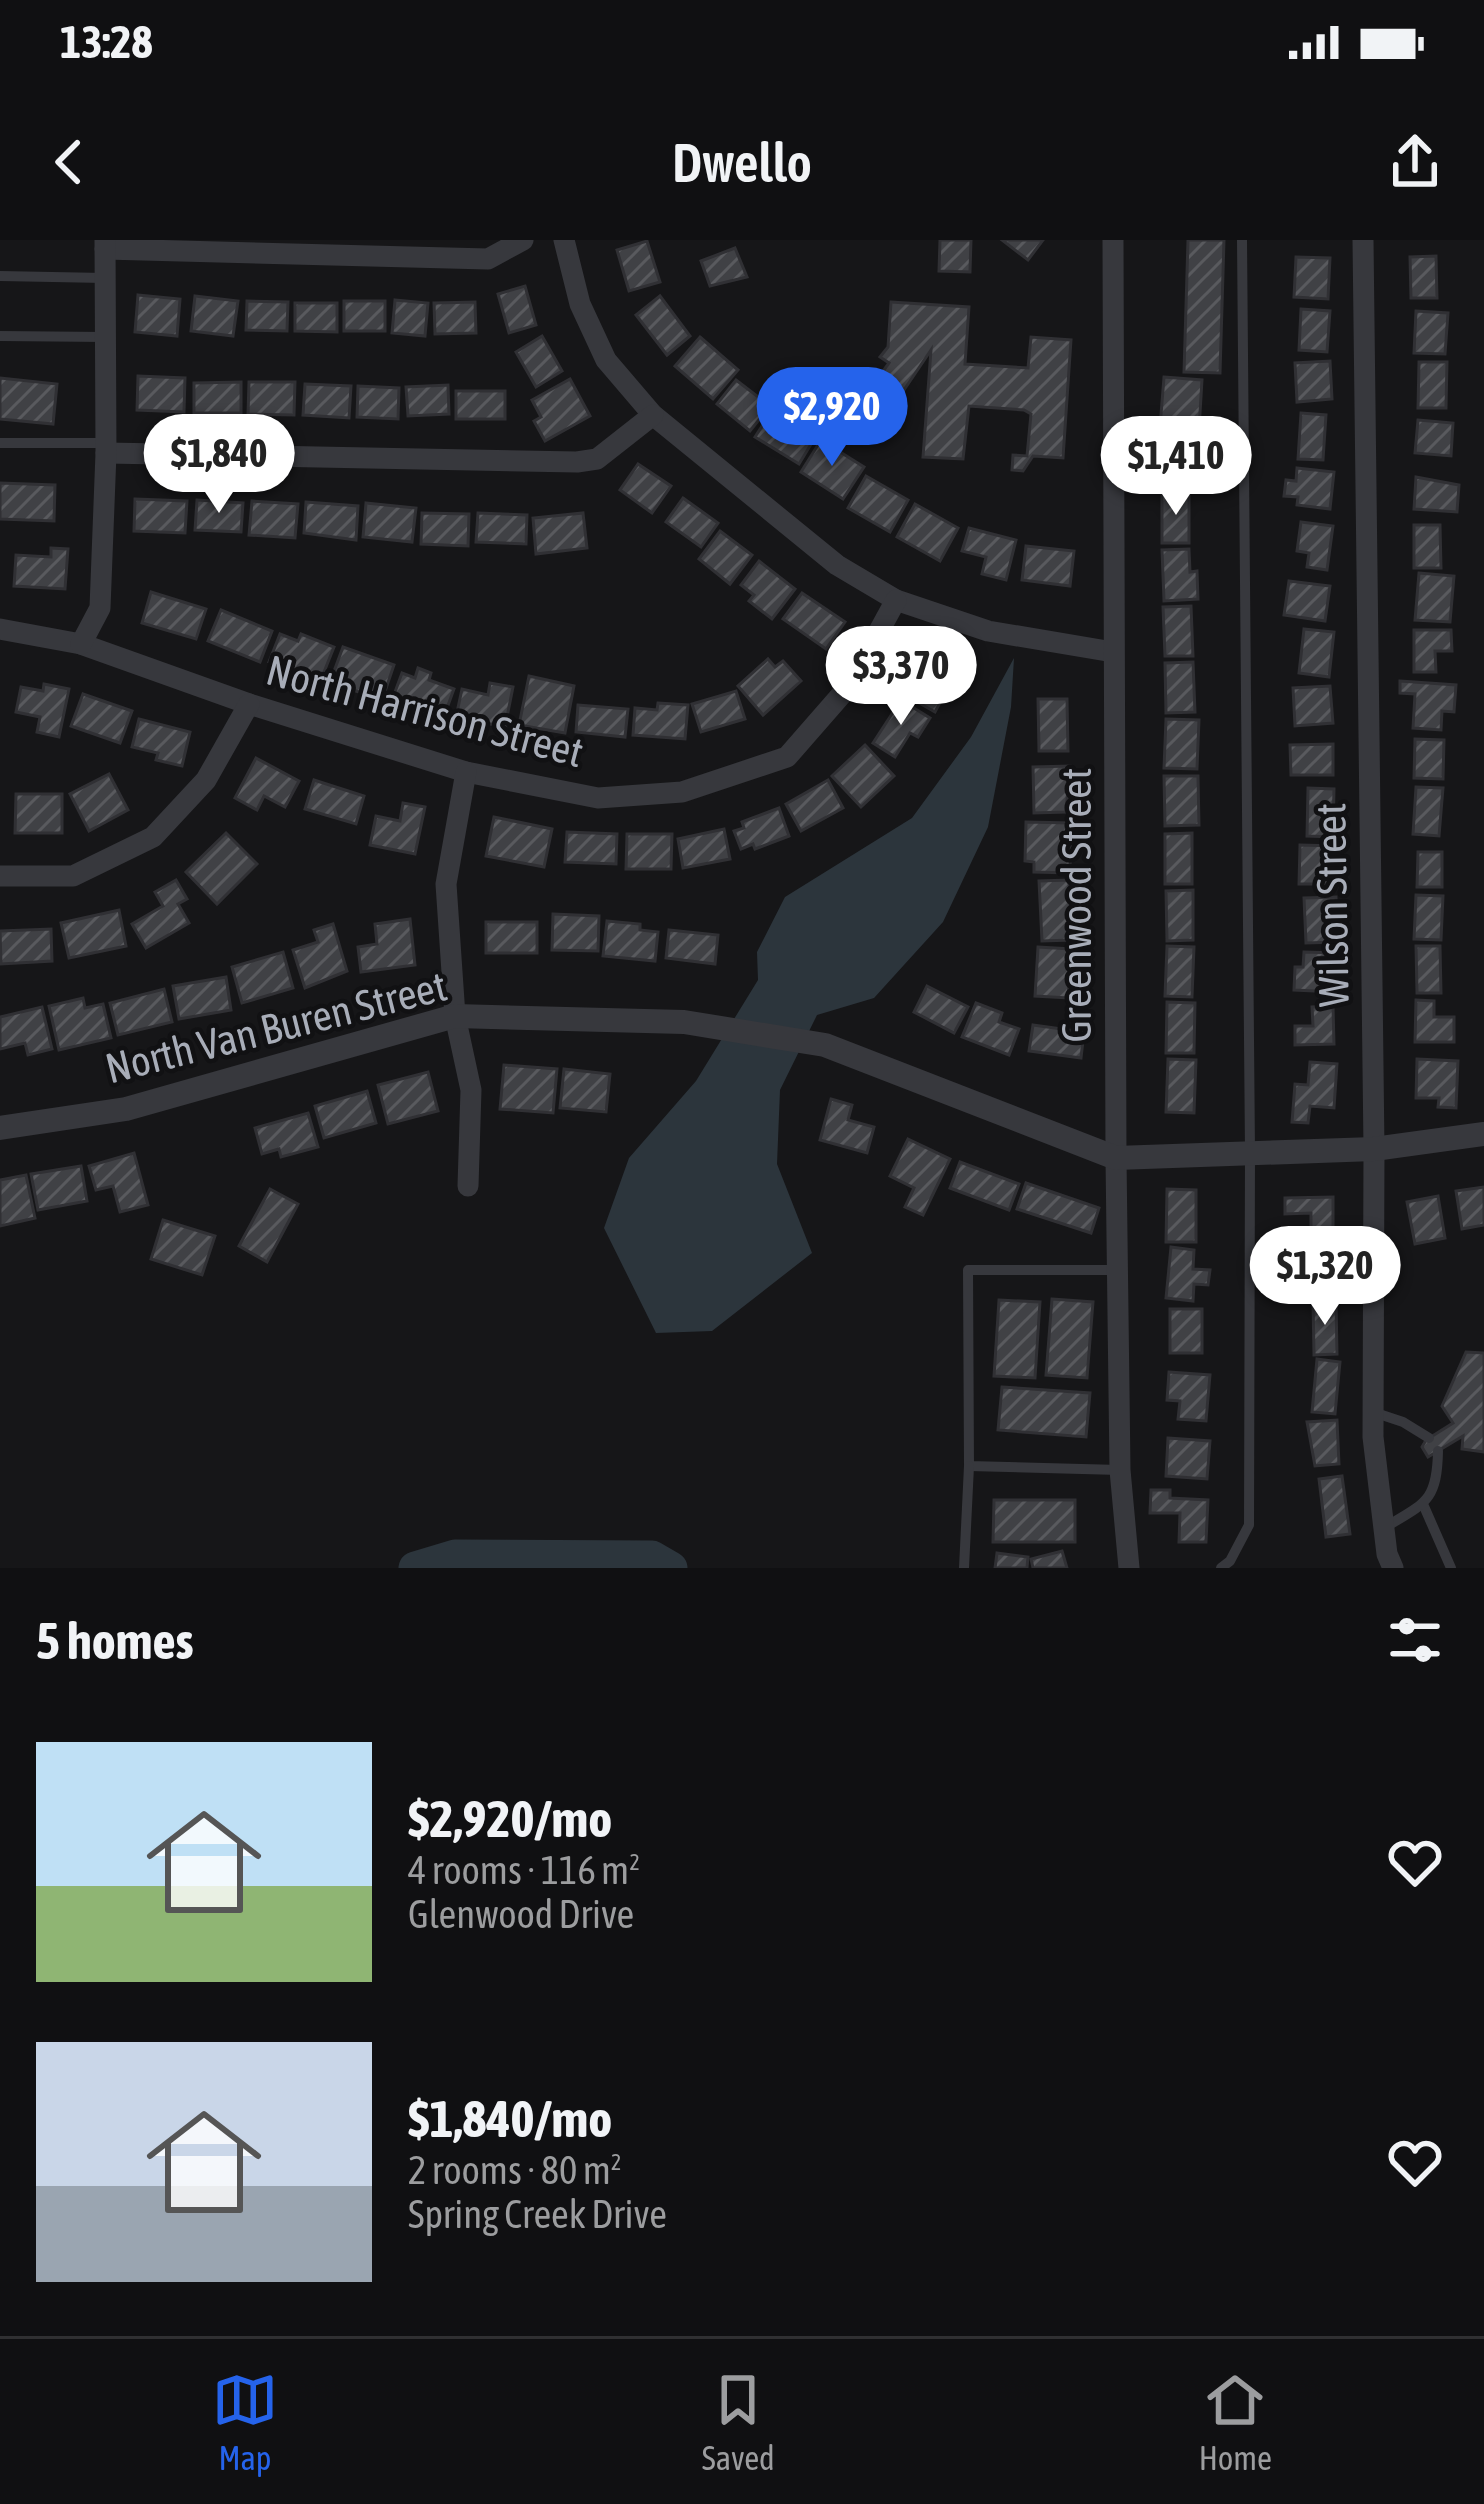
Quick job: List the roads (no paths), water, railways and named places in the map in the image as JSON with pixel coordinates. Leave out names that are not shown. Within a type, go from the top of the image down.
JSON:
[{"type":"street","points":[[81,644],[100,608],[106,448],[105,244],[488,259],[523,240]]},
{"type":"street","points":[[564,240],[580,304],[605,360],[653,415],[837,565],[896,601],[988,631],[1113,652]]},
{"type":"street","name":"Greenwood Street","points":[[1113,240],[1116,1158],[1120,1470],[1129,1568]]},
{"type":"street","name":"Wilson Street","points":[[1363,240],[1375,1149],[1373,1412],[1384,1528],[1393,1568]]},
{"type":"street","points":[[106,448],[577,462],[597,459],[653,415]]},
{"type":"street","name":"North Harrison Street","points":[[0,629],[81,644],[249,704],[466,772],[598,798],[682,792],[787,757],[849,686],[896,601]]},
{"type":"street","points":[[0,876],[73,876],[152,837],[206,781],[249,704]]},
{"type":"street","points":[[466,772],[446,884],[455,1016],[471,1090],[469,1186]]},
{"type":"street","name":"North Van Buren Street","points":[[0,1128],[126,1109],[455,1016],[684,1022],[825,1045],[1116,1158],[1375,1149],[1484,1135]]},
{"type":"lane","points":[[1221,1568],[1249,1525],[1242,240]]},
{"type":"lane","points":[[0,276],[105,278]]},
{"type":"lane","points":[[0,336],[105,337]]},
{"type":"lane","points":[[0,443],[106,448]]},
{"type":"lane","points":[[964,1568],[969,1466],[968,1270],[1118,1270]]},
{"type":"lane","points":[[1373,1412],[1429,1438]]},
{"type":"lane","points":[[1384,1528],[1423,1504],[1438,1483],[1438,1451]]},
{"type":"lane","points":[[969,1466],[1120,1470]]},
{"type":"lane","points":[[1423,1504],[1450,1568]]},
{"type":"waterway","points":[[415,1568],[455,1556],[652,1557],[671,1568]]}]
